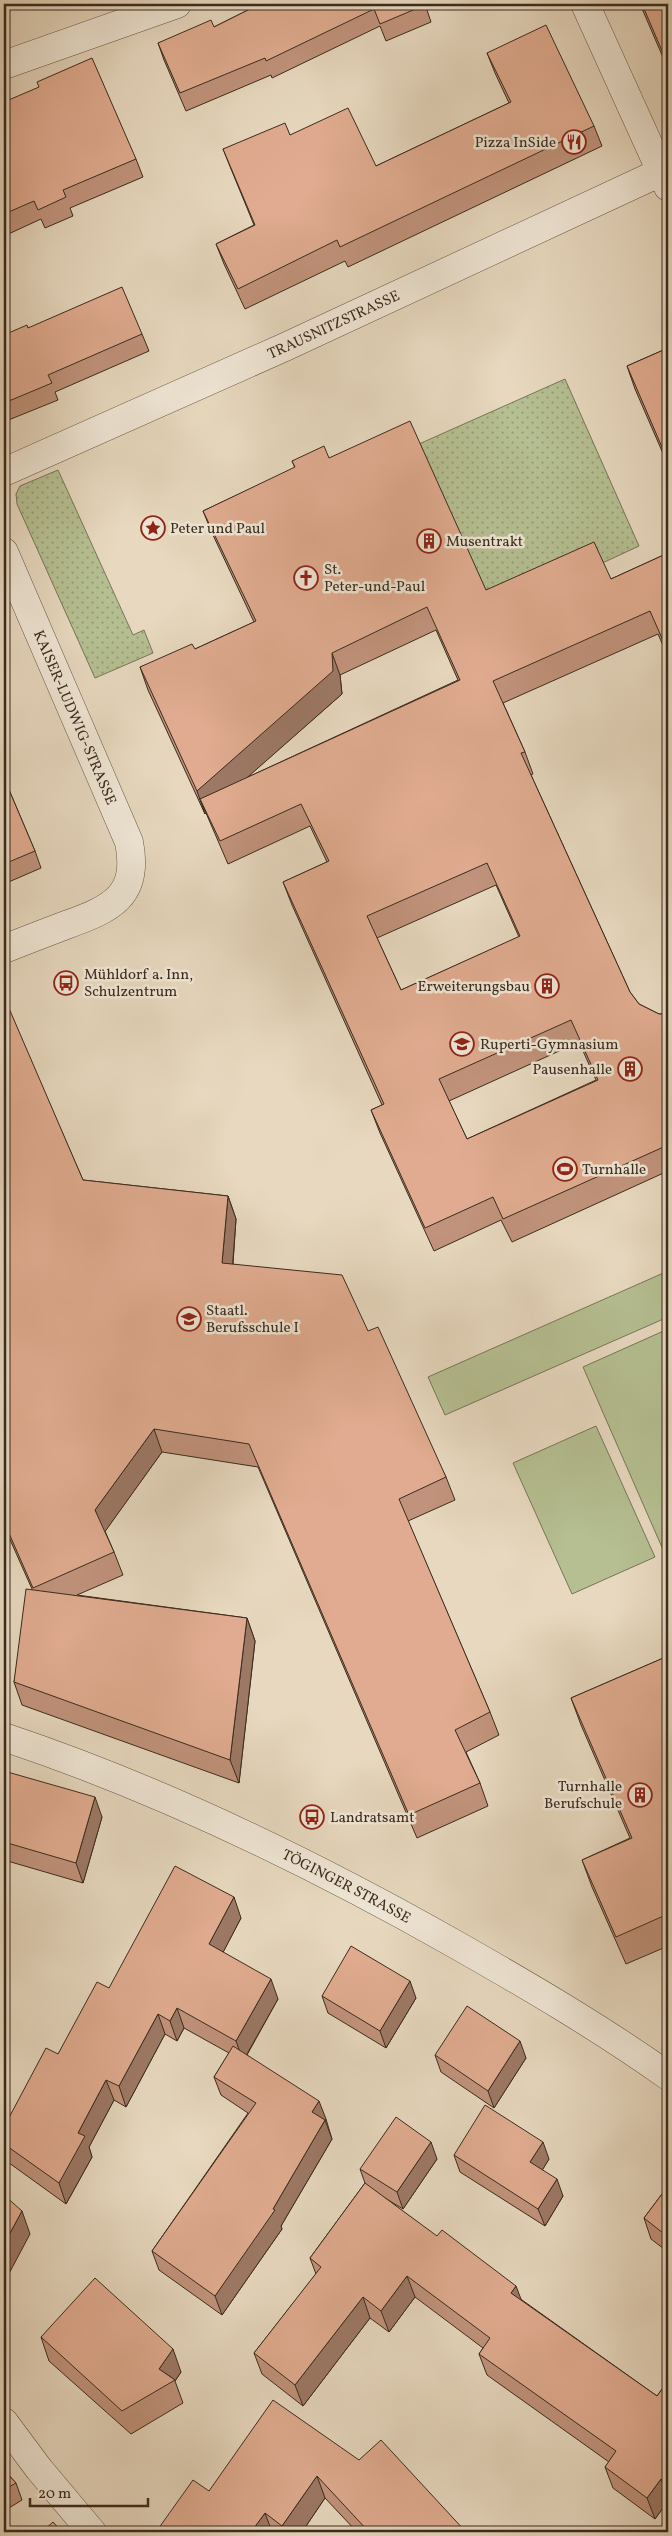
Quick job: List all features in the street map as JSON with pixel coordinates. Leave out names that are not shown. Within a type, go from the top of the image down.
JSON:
[{"type":"street","points":[[4,65],[177,4]]},
{"type":"street","points":[[585,4],[665,179]]},
{"type":"street","name":"TRAUSNITZSTRASSE","points":[[4,472],[665,179]]},
{"type":"street","name":"KAISER-LUDWIG-STRASSE","points":[[4,552],[129,842],[133,861],[132,874],[127,886],[109,907],[4,949]]},
{"type":"street","name":"TÖGINGER STRASSE","points":[[4,1737],[135,1788],[241,1834],[375,1899],[606,2033],[668,2076]]},
{"type":"street","points":[[4,2422],[39,2470],[92,2532]]},
{"type":"green space","points":[[565,379],[639,546],[495,613],[419,444]]},
{"type":"green space","points":[[58,470],[133,635],[144,630],[153,653],[95,678],[17,504],[16,494],[20,486]]},
{"type":"green space","points":[[668,1271],[668,1317],[445,1415],[428,1377]]},
{"type":"green space","points":[[668,1329],[668,1561],[583,1367]]},
{"type":"green space","points":[[596,1426],[655,1557],[572,1594],[513,1463]]},
{"type":"building","points":[[260,4],[425,5],[380,24],[374,9],[266,61],[265,58],[180,93],[158,43],[211,20],[214,27]]},
{"type":"building","points":[[642,4],[668,4],[668,65]]},
{"type":"building","points":[[546,25],[594,126],[340,247],[337,240],[238,289],[216,244],[255,225],[223,149],[285,123],[290,135],[348,108],[376,166],[511,102],[487,53]]},
{"type":"building","points":[[92,58],[136,159],[63,190],[66,197],[38,210],[34,201],[4,214],[4,102],[39,87],[37,82]]},
{"type":"building","points":[[122,287],[142,334],[48,375],[52,383],[4,403],[4,335],[27,325],[28,328]]},
{"type":"building","points":[[668,348],[668,461],[627,366]]},
{"type":"building","points":[[410,421],[486,590],[594,542],[611,579],[668,553],[668,652],[650,611],[493,681],[525,752],[521,753],[630,992],[639,1004],[659,1014],[668,1014],[668,1145],[503,1219],[493,1197],[425,1228],[371,1110],[384,1104],[283,882],[329,861],[301,804],[220,841],[200,799],[460,680],[427,607],[332,653],[333,671],[197,791],[140,667],[192,644],[195,649],[256,621],[203,511],[295,467],[292,461],[324,446],[329,458]],"holes":[[[487,863],[520,936],[401,990],[367,916]],[[571,1020],[598,1080],[467,1139],[439,1079]]]},
{"type":"building","points":[[4,778],[35,851],[4,864]]},
{"type":"building","points":[[4,999],[83,1180],[228,1196],[222,1263],[342,1275],[368,1331],[378,1327],[446,1477],[399,1499],[490,1712],[455,1730],[480,1783],[409,1815],[249,1444],[154,1429],[95,1510],[114,1552],[33,1588],[4,1522]]},
{"type":"building","points":[[26,1589],[247,1618],[230,1760],[14,1682]]},
{"type":"building","name":"Turnhalle Berufschule","points":[[668,1656],[668,1914],[616,1937],[582,1860],[632,1838],[571,1698]]},
{"type":"building","points":[[4,1771],[95,1797],[76,1863],[4,1842]]},
{"type":"building","points":[[175,1866],[234,1897],[209,1944],[271,1979],[236,2041],[177,2008],[170,2021],[158,2014],[119,2086],[106,2080],[78,2133],[85,2136],[59,2183],[4,2144],[4,2127],[46,2048],[58,2054],[97,1982],[109,1988]]},
{"type":"building","points":[[351,1946],[410,1981],[380,2031],[322,1996]]},
{"type":"building","points":[[467,2006],[520,2041],[488,2091],[435,2055]]},
{"type":"building","points":[[233,2046],[319,2101],[312,2112],[325,2120],[273,2209],[275,2210],[215,2296],[152,2251],[256,2103],[214,2077]]},
{"type":"building","points":[[485,2105],[543,2142],[530,2162],[557,2179],[538,2209],[454,2155]]},
{"type":"building","points":[[396,2117],[431,2142],[397,2192],[360,2169]]},
{"type":"building","points":[[365,2183],[437,2236],[442,2230],[516,2286],[511,2293],[657,2396],[668,2381],[668,2484],[661,2479],[647,2498],[605,2467],[616,2451],[479,2354],[490,2338],[407,2276],[381,2311],[363,2297],[295,2385],[254,2353],[321,2267],[310,2258]]},
{"type":"building","points":[[668,2186],[668,2237],[644,2218]]},
{"type":"building","points":[[4,2195],[22,2211],[4,2244]]},
{"type":"building","points":[[95,2278],[173,2349],[159,2369],[175,2380],[122,2411],[41,2337]]},
{"type":"building","points":[[273,2400],[359,2460],[381,2440],[466,2532],[369,2532],[317,2476],[282,2526],[265,2513],[251,2532],[156,2532],[193,2480],[209,2491]]},
{"type":"building","points":[[4,2470],[16,2483],[4,2490]]},
{"type":"building","points":[[53,2522],[62,2532],[42,2532]]},
{"type":"place","name":"Pizza InSide","points":[[574,142]]},
{"type":"place","name":"Peter und Paul","points":[[153,528]]},
{"type":"place","name":"Musentrakt","points":[[429,541]]},
{"type":"place","name":"St. Peter-und-Paul","points":[[306,578]]},
{"type":"place","name":"Mühldorf a. Inn, Schulzentrum","points":[[66,983]]},
{"type":"place","name":"Erweiterungsbau","points":[[547,986]]},
{"type":"place","name":"Ruperti-Gymnasium","points":[[462,1044]]},
{"type":"place","name":"Pausenhalle","points":[[630,1069]]},
{"type":"place","name":"Turnhalle","points":[[565,1169]]},
{"type":"place","name":"Staatl. Berufsschule I","points":[[189,1319]]},
{"type":"place","name":"Turnhalle Berufschule","points":[[640,1795]]},
{"type":"place","name":"Landratsamt","points":[[312,1817]]}]
